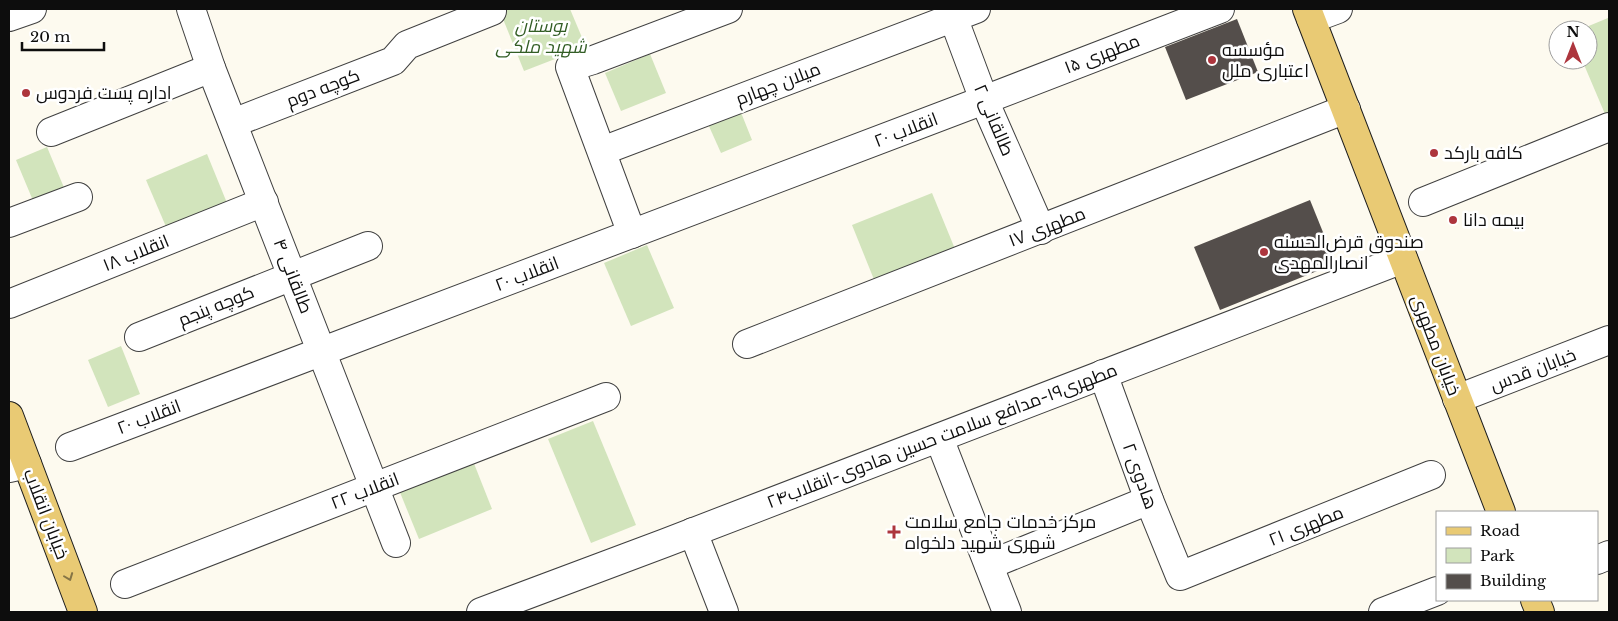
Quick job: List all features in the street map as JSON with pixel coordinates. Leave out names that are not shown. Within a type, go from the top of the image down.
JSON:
[{"type":"main road","name":"خیابان مطهری","points":[[1309,14],[1501,511]]},
{"type":"main road","name":"خیابان انقلاب","points":[[9,416],[18,466],[83,612]]},
{"type":"street","points":[[9,17],[32,9]]},
{"type":"street","name":"طالقانی ۴","points":[[191,9],[211,68],[376,487],[396,543]]},
{"type":"street","points":[[632,234],[570,67],[728,9]]},
{"type":"street","name":"مطهری ۱۵","points":[[984,100],[1220,9]]},
{"type":"street","points":[[1309,14],[1338,9]]},
{"type":"street","name":"کوچه دوم","points":[[233,123],[393,61],[407,45],[492,11]]},
{"type":"street","name":"میلان چهارم","points":[[602,151],[960,12]]},
{"type":"street","name":"طالقانی ۲","points":[[960,12],[984,100],[1041,230]]},
{"type":"street","points":[[51,132],[211,68]]},
{"type":"street","name":"انقلاب ۲۰","points":[[70,447],[984,100]]},
{"type":"street","name":"مطهری ۱۷","points":[[747,344],[1346,109]]},
{"type":"street","points":[[1423,202],[1609,128]]},
{"type":"street","points":[[9,223],[78,197]]},
{"type":"street","name":"انقلاب ۱۸","points":[[9,304],[264,202]]},
{"type":"street","name":"کوچه پنجم","points":[[139,337],[368,246]]},
{"type":"street","name":"مطهری۱۹-مدافع سلامت حسین هادوی-انقلاب۲۴","points":[[481,612],[1403,259]]},
{"type":"street","name":"خیابان قدس","points":[[1457,399],[1609,340]]},
{"type":"street","name":"هادوی ۲","points":[[1103,374],[1149,500],[1180,576]]},
{"type":"street","name":"انقلاب ۲۲","points":[[125,584],[606,397]]},
{"type":"street","points":[[939,438],[1007,612]]},
{"type":"street","name":"مطهری ۲۱","points":[[1180,576],[1432,475]]},
{"type":"street","points":[[988,565],[1149,500]]},
{"type":"street","points":[[693,532],[724,612]]},
{"type":"street","points":[[1383,612],[1436,592]]},
{"type":"green space","name":"بوستان شهید ملکی","points":[[499,9],[570,9],[586,47],[524,71]]},
{"type":"green space","points":[[1608,18],[1609,113],[1605,114],[1586,70],[1598,70],[1598,22]]},
{"type":"green space","points":[[650,54],[666,93],[621,111],[605,73]]},
{"type":"green space","points":[[740,110],[752,140],[721,153],[708,124]]},
{"type":"green space","points":[[47,147],[65,190],[34,203],[16,160]]},
{"type":"green space","points":[[207,154],[227,203],[167,229],[146,180]]},
{"type":"green space","points":[[932,193],[955,249],[875,282],[852,225]]},
{"type":"green space","points":[[647,245],[674,308],[631,326],[604,263]]},
{"type":"green space","points":[[121,346],[140,394],[108,407],[88,360]]},
{"type":"green space","points":[[593,421],[636,525],[591,543],[548,439]]},
{"type":"green space","points":[[473,461],[492,509],[419,539],[399,490]]},
{"type":"building","name":"مؤسسه اعتباری ملل","points":[[1237,19],[1258,72],[1186,100],[1165,47]]},
{"type":"building","name":"صندوق قرض‌الحسنه انصارالمهدی","points":[[1310,200],[1333,257],[1327,267],[1220,310],[1194,247]]},
{"type":"place","name":"مؤسسه اعتباری ملل","points":[[1212,60]]},
{"type":"place","name":"اداره پست فردوس","points":[[26,93]]},
{"type":"place","name":"کافه بارکد","points":[[1434,153]]},
{"type":"place","name":"بیمه دانا","points":[[1453,220]]},
{"type":"place","name":"صندوق قرض‌الحسنه انصارالمهدی","points":[[1264,252]]},
{"type":"place","name":"مرکز خدمات جامع سلامت شهری شهید دلخواه","points":[[894,532]]}]
